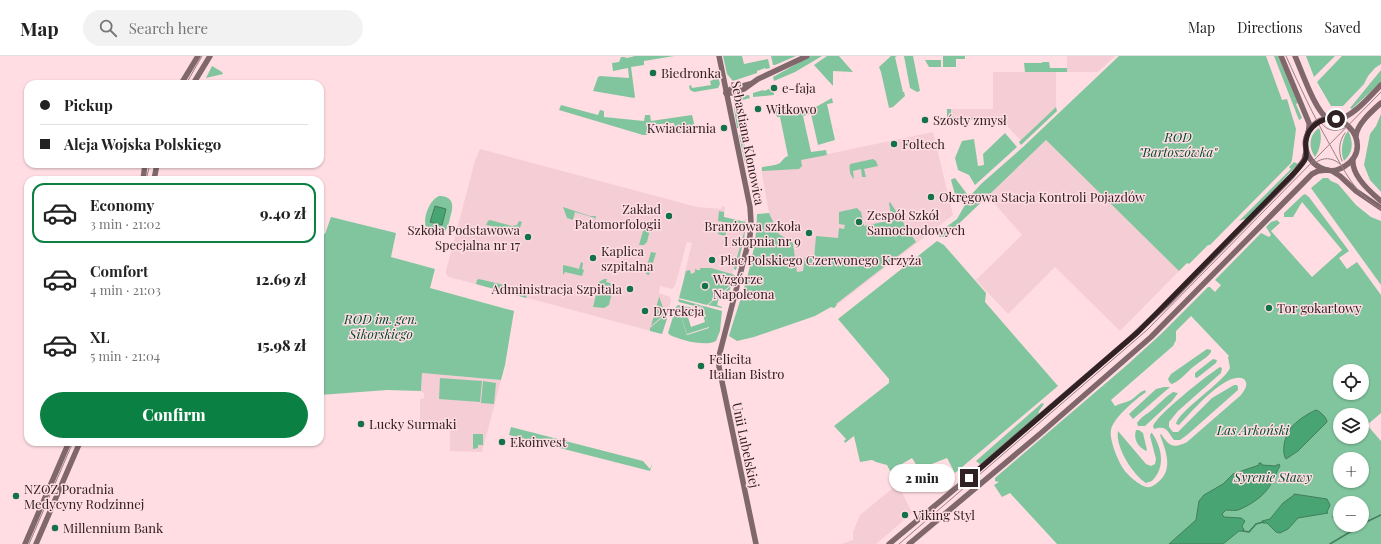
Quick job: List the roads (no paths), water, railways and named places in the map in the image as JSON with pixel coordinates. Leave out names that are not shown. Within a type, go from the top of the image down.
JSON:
[{"type":"main road","points":[[183,80],[198,56]]},
{"type":"main road","points":[[195,80],[210,56]]},
{"type":"main road","name":"Sebastiana Klonowica","points":[[719,56],[750,207],[751,222],[747,250],[721,351]]},
{"type":"main road","points":[[726,93],[740,91],[758,79],[807,56]]},
{"type":"main road","points":[[889,544],[980,468],[1142,328],[1292,176],[1304,161],[1306,142],[1310,130],[1309,123],[1281,56]]},
{"type":"main road","points":[[1295,56],[1316,103],[1325,116],[1329,119]]},
{"type":"main road","points":[[724,80],[738,86]]},
{"type":"main road","points":[[726,93],[738,86],[750,84]]},
{"type":"main road","points":[[1310,130],[1320,121],[1342,119],[1347,117],[1381,85]]},
{"type":"main road","points":[[1381,102],[1364,120],[1357,132],[1357,148],[1353,158],[1353,167],[1359,177],[1381,201]]},
{"type":"main road","points":[[1336,119],[1349,126],[1356,137]]},
{"type":"main road","points":[[1306,152],[1313,163],[1339,175],[1354,190],[1381,208]]},
{"type":"main road","points":[[909,544],[1132,354],[1180,308],[1312,174],[1318,171],[1336,170],[1344,167],[1353,158]]},
{"type":"main road","name":"Unii Lubelskiej","points":[[721,351],[719,362],[720,375],[756,544]]},
{"type":"main road","points":[[25,544],[67,446]]},
{"type":"main road","points":[[36,544],[78,446]]},
{"type":"waterway","points":[[1369,521],[1381,515]]},
{"type":"waterway","points":[[1243,531],[1249,532],[1256,524],[1263,522]]},
{"type":"waterway","points":[[1330,544],[1350,532]]},
{"type":"tram line","points":[[188,80],[202,56]]},
{"type":"tram line","points":[[1286,56],[1312,112],[1345,173],[1364,197],[1381,209]]},
{"type":"tram line","points":[[899,544],[1147,330],[1381,92]]},
{"type":"tram line","points":[[1320,121],[1325,127],[1332,130],[1339,130],[1346,127]]},
{"type":"tram line","points":[[1342,161],[1340,146],[1341,139],[1345,133]]},
{"type":"tram line","points":[[1315,163],[1321,160],[1331,159],[1340,164]]},
{"type":"tram line","points":[[147,176],[149,168]]},
{"type":"tram line","points":[[29,544],[71,446]]},
{"type":"place","name":"Biedronka","points":[[653,73]]},
{"type":"place","name":"e-faja","points":[[774,88]]},
{"type":"place","name":"Witkowo","points":[[758,109]]},
{"type":"place","name":"Szósty zmysł","points":[[925,120]]},
{"type":"place","name":"Kwiaciarnia","points":[[724,128]]},
{"type":"place","name":"Foltech","points":[[894,144]]},
{"type":"place","name":"Okręgowa Stacja Kontroli Pojazdów","points":[[931,197]]},
{"type":"place","name":"Zakład Patomorfologii","points":[[669,216]]},
{"type":"place","name":"Zespół Szkół Samochodowych","points":[[859,222]]},
{"type":"place","name":"Branżowa szkoła I stopnia nr 9","points":[[809,233]]},
{"type":"place","name":"Szkoła Podstawowa Specjalna nr 17","points":[[528,237]]},
{"type":"place","name":"Kaplica szpitalna","points":[[593,258]]},
{"type":"place","name":"Plac Polskiego Czerwonego Krzyża","points":[[712,260]]},
{"type":"place","name":"Wzgórze Napoleona","points":[[705,286]]},
{"type":"place","name":"Administracja Szpitala","points":[[630,289]]},
{"type":"place","name":"Tor gokartowy","points":[[1269,308]]},
{"type":"place","name":"Dyrekcja","points":[[645,311]]},
{"type":"place","name":"Felicita Italian Bistro","points":[[701,366]]},
{"type":"place","name":"Lucky Surmaki","points":[[361,424]]},
{"type":"place","name":"Ekoinvest","points":[[502,442]]},
{"type":"place","name":"NZOZ Poradnia Medycyny Rodzinnej","points":[[16,496]]},
{"type":"place","name":"Viking Styl","points":[[905,515]]},
{"type":"place","name":"Millennium Bank","points":[[55,528]]},
{"type":"park label","name":"ROD \"Bartoszówka\"","points":[[1178,144]]},
{"type":"park label","name":"ROD im. gen. Sikorskiego","points":[[381,326]]},
{"type":"park label","name":"Las Arkoński","points":[[1253,430]]},
{"type":"park label","name":"Syrenie Stawy","points":[[1273,477]]}]
